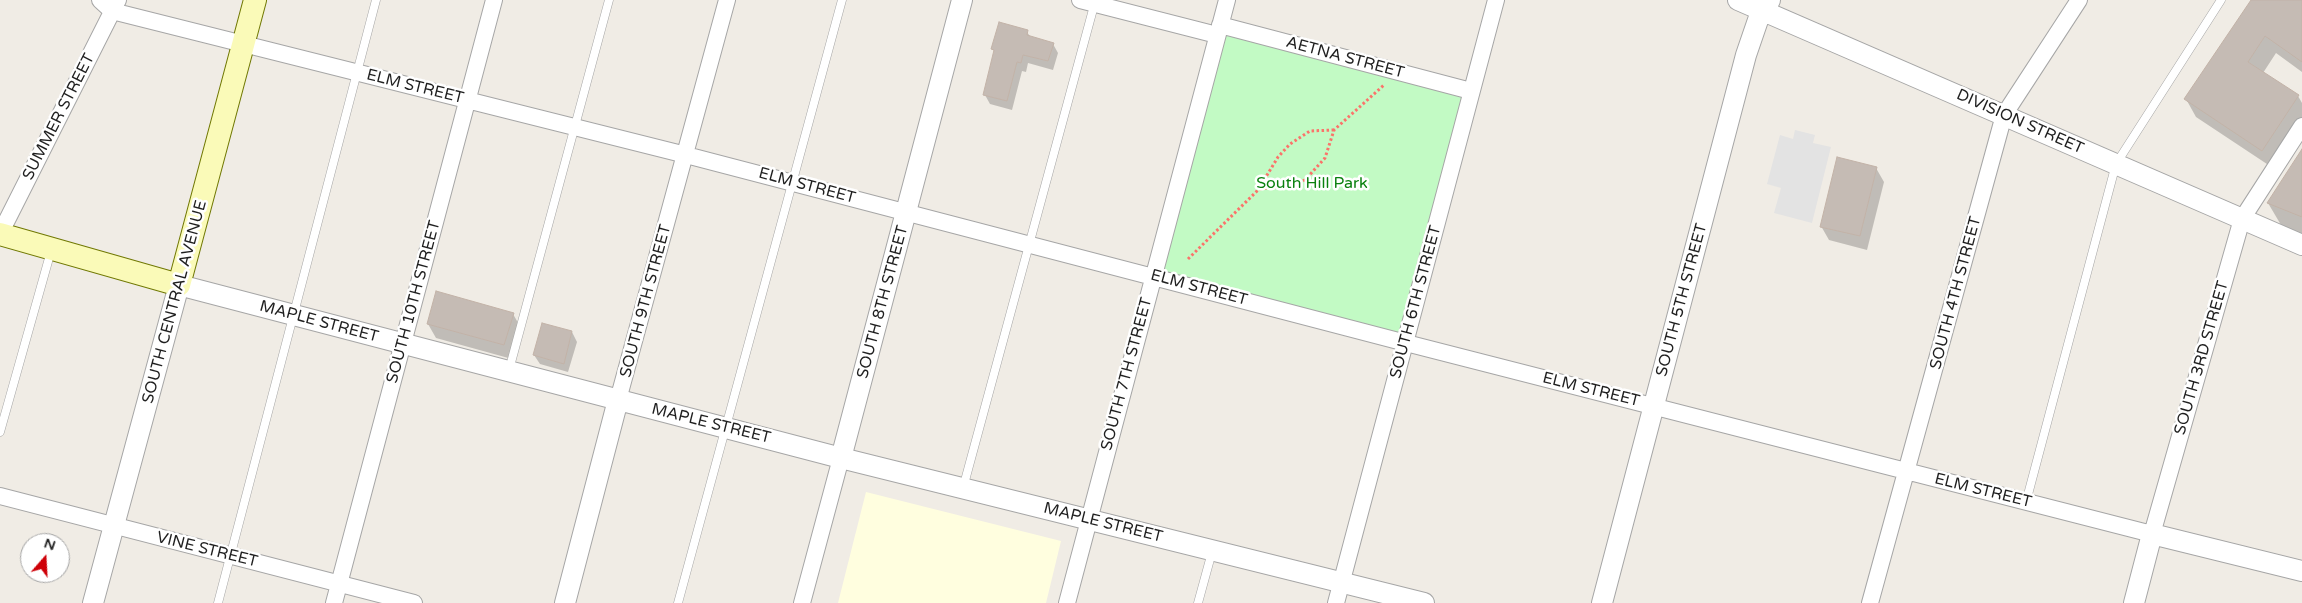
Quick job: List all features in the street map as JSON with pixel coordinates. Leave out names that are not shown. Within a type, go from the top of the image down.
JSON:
[{"type":"main road","name":"SOUTH CENTRAL AVENUE","points":[[180,285],[255,0]]},
{"type":"main road","name":"MAPLE STREET","points":[[0,234],[180,285]]},
{"type":"street","name":"ELM STREET","points":[[100,0],[244,44],[792,182],[1406,343],[2302,571]]},
{"type":"street","name":"SOUTH 10TH STREET","points":[[334,603],[494,0]]},
{"type":"street","name":"SOUTH 9TH STREET","points":[[565,603],[727,0]]},
{"type":"street","name":"SOUTH 8TH STREET","points":[[802,603],[962,0]]},
{"type":"street","name":"SOUTH 7TH STREET","points":[[1067,603],[1227,0]]},
{"type":"street","name":"SOUTH 6TH STREET","points":[[1336,603],[1496,0]]},
{"type":"street","name":"DIVISION STREET","points":[[1738,0],[1766,5],[2004,115],[2302,245]]},
{"type":"street","name":"SOUTH 4TH STREET","points":[[1870,603],[2004,115],[2079,0]]},
{"type":"street","name":"AETNA STREET","points":[[1090,1],[1398,72],[1471,91]]},
{"type":"street","name":"SOUTH 5TH STREET","points":[[1602,603],[1746,55],[1766,5]]},
{"type":"street","name":"SUMMER STREET","points":[[0,234],[115,6]]},
{"type":"street","name":"SOUTH 3RD STREET","points":[[2134,603],[2242,219],[2302,126]]},
{"type":"street","name":"MAPLE STREET","points":[[180,285],[403,345],[841,458],[1424,603]]},
{"type":"street","name":"SOUTH CENTRAL AVENUE","points":[[94,603],[113,526],[180,285]]},
{"type":"street","name":"VINE STREET","points":[[0,496],[414,603]]},
{"type":"lane","points":[[218,603],[376,0]]},
{"type":"lane","points":[[509,372],[609,0]]},
{"type":"lane","points":[[678,603],[842,0]]},
{"type":"lane","points":[[2026,502],[2116,164],[2221,0]]},
{"type":"lane","points":[[963,488],[1090,1]]},
{"type":"lane","points":[[0,432],[52,248]]},
{"type":"lane","points":[[1198,603],[1213,550]]},
{"type":"path","points":[[1258,190],[1305,180],[1325,158],[1334,130],[1398,72]]},
{"type":"path","points":[[1188,259],[1258,190],[1278,157],[1290,144],[1310,131],[1334,130]]},
{"type":"shaded area","points":[[1795,130],[1815,135],[1813,143],[1831,147],[1812,223],[1774,213],[1781,188],[1767,184],[1780,135],[1793,139]]},
{"type":"shaded area","points":[[866,492],[1061,541],[1046,603],[838,603]]},
{"type":"green space","name":"South Hill Park","points":[[1220,25],[1471,91],[1406,343],[1153,276]]},
{"type":"building","points":[[2251,0],[2302,0],[2302,62],[2265,36],[2248,62],[2299,95],[2262,151],[2184,99]]},
{"type":"building","points":[[999,22],[1028,30],[1027,35],[1054,43],[1048,61],[1023,55],[1021,63],[1017,62],[1007,101],[983,95],[994,50],[991,49]]},
{"type":"building","points":[[2302,149],[2302,217],[2267,203]]},
{"type":"building","points":[[1837,157],[1877,167],[1860,236],[1820,227]]},
{"type":"building","points":[[436,291],[514,313],[504,345],[427,324]]},
{"type":"building","points":[[542,323],[572,331],[564,364],[533,355]]}]
